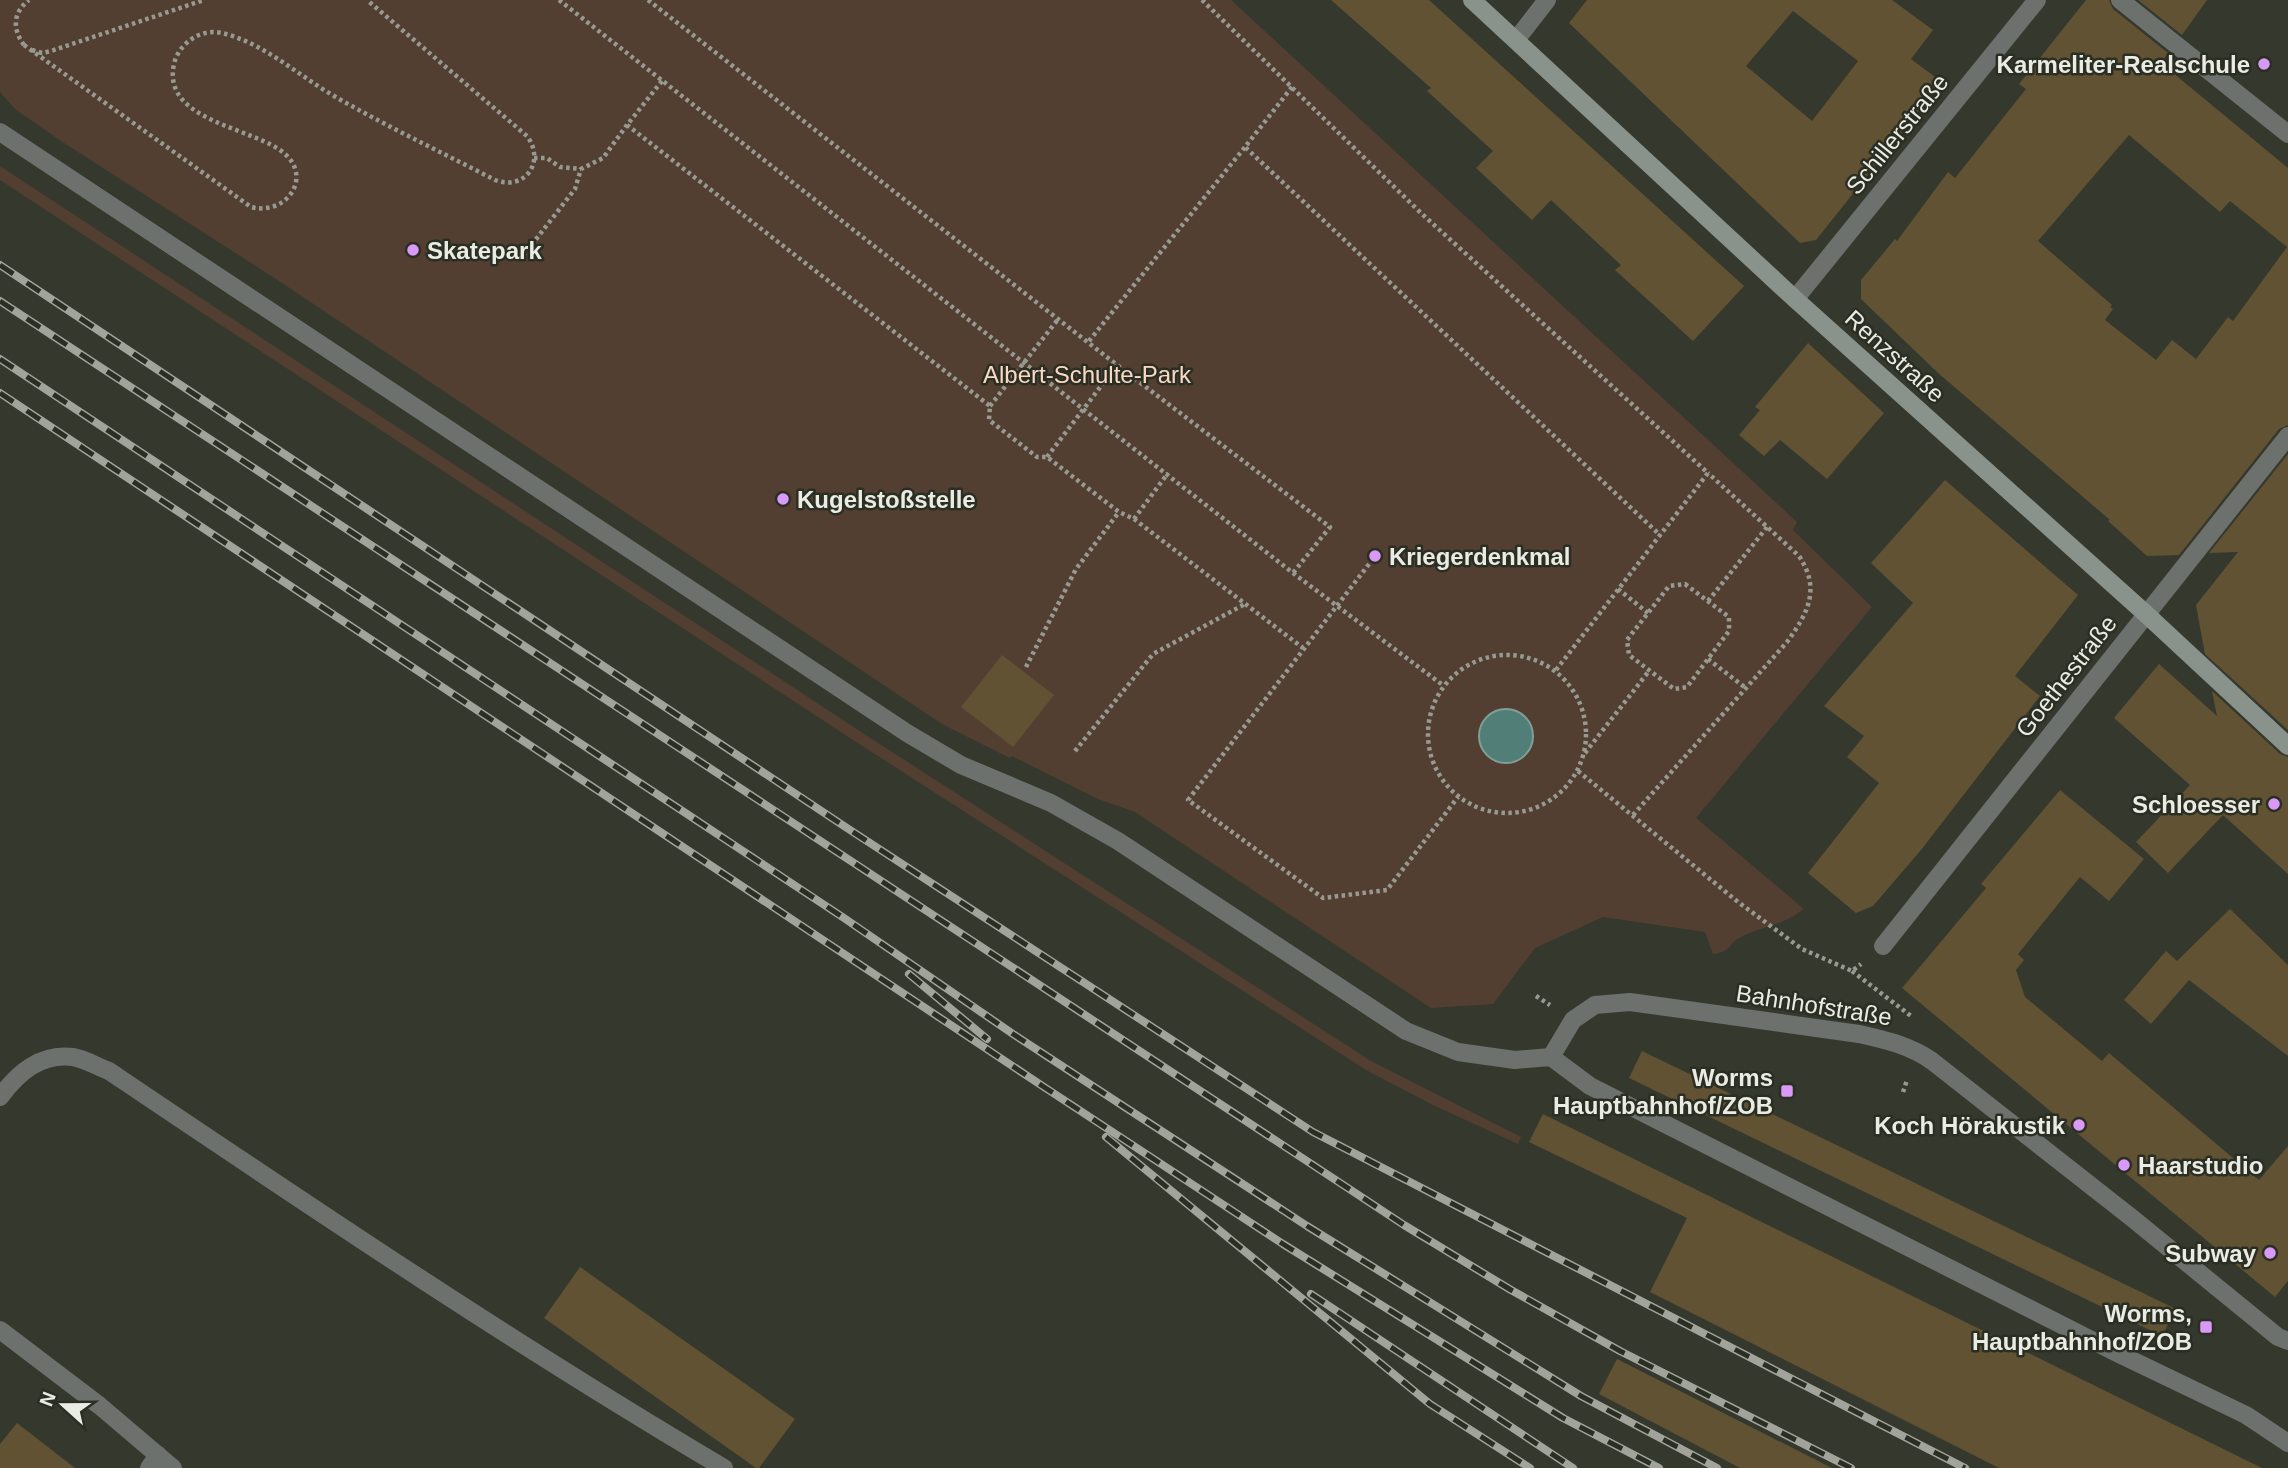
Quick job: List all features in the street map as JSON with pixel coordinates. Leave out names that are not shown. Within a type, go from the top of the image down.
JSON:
[{"type":"street","name":"Renzstraße","points":[[1472,0],[1795,299],[2146,614],[2288,746]]},
{"type":"street","points":[[1516,40],[1547,0]]},
{"type":"street","name":"Schillerstraße","points":[[1795,299],[2037,0]]},
{"type":"street","points":[[2120,0],[2288,134]]},
{"type":"street","points":[[0,132],[907,733],[961,765],[1051,803],[1118,841],[1406,1031],[1458,1052],[1515,1060],[1551,1057],[1590,1086],[2117,1353],[2246,1415],[2288,1443]]},
{"type":"street","name":"Goethestraße","points":[[1884,947],[2288,436]]},
{"type":"street","name":"Bahnhofstraße","points":[[1551,1057],[1573,1020],[1595,1005],[1630,1002],[1859,1034],[1896,1042],[1932,1061],[2278,1337],[2288,1341]]},
{"type":"street","points":[[0,1097],[16,1076],[39,1060],[73,1057],[109,1071],[352,1234],[625,1409],[724,1468]]},
{"type":"street","points":[[0,1331],[100,1406],[153,1462],[173,1468]]},
{"type":"path","points":[[29,0],[16,18],[15,27],[24,45],[251,207],[272,209],[290,196],[295,186],[293,164],[278,148],[194,110],[177,92],[173,78],[174,64],[180,50],[190,39],[203,33],[218,32],[256,46],[352,107],[505,184],[523,178],[530,172],[534,158],[533,144],[527,136],[367,0]]},
{"type":"path","points":[[24,45],[32,50],[51,51],[204,0]]},
{"type":"path","points":[[559,0],[1293,573],[1444,686]]},
{"type":"path","points":[[648,0],[1330,527],[1293,573]]},
{"type":"path","points":[[1202,0],[1432,223],[1768,526],[1799,556],[1808,569],[1810,599],[1800,624],[1747,689],[1633,816]]},
{"type":"path","points":[[534,158],[547,158],[561,166],[581,169],[603,158],[662,81]]},
{"type":"path","points":[[1089,341],[1292,87]]},
{"type":"path","points":[[627,125],[990,406]]},
{"type":"path","points":[[1245,147],[1660,535]]},
{"type":"path","points":[[523,256],[575,189],[581,169]]},
{"type":"path","points":[[1059,318],[990,406],[989,420],[1037,457],[1047,457],[1118,512],[1134,519],[1303,648]]},
{"type":"path","points":[[1047,457],[1117,365]]},
{"type":"path","points":[[1134,519],[1168,473]]},
{"type":"path","points":[[1556,670],[1708,473]]},
{"type":"path","points":[[1026,667],[1076,569],[1118,512]]},
{"type":"path","points":[[1708,601],[1768,526]]},
{"type":"path","points":[[1370,564],[1188,800],[1323,898],[1387,890],[1458,797]]},
{"type":"path","points":[[1685,584],[1708,601],[1729,617],[1729,631],[1687,687],[1674,688],[1629,655],[1627,640],[1670,586],[1685,584]]},
{"type":"path","points":[[1618,589],[1648,613]]},
{"type":"path","points":[[1075,751],[1153,654],[1245,604]]},
{"type":"path","points":[[1495,655],[1522,655],[1556,670],[1568,682],[1581,704],[1587,729],[1584,754],[1578,771],[1566,788],[1534,809],[1522,812],[1496,813],[1458,797],[1435,767],[1428,743],[1430,717],[1444,686],[1469,664],[1495,655]]},
{"type":"path","points":[[1709,659],[1747,689]]},
{"type":"path","points":[[1584,754],[1649,671]]},
{"type":"path","points":[[1578,771],[1738,902],[1802,949],[1852,971],[1916,1019]]},
{"type":"path","points":[[1852,971],[1884,947]]},
{"type":"green space","name":"Albert-Schulte-Park","points":[[0,0],[1231,0],[1797,522],[1793,530],[1872,607],[1696,818],[1804,909],[1780,923],[1741,937],[1724,951],[1713,954],[1705,932],[1603,917],[1535,948],[1493,1004],[1431,1008],[1135,812],[1098,799],[942,724],[276,279],[15,109],[0,92]]},
{"type":"green space","points":[[0,166],[855,728],[1371,1061],[1521,1137],[1518,1144],[1433,1105],[1366,1070],[850,738],[0,180]]},
{"type":"water","points":[[1506,709],[1525,717],[1533,736],[1525,755],[1506,763],[1487,755],[1479,736],[1487,717]]},
{"type":"building","points":[[1331,0],[1429,0],[1744,286],[1693,341],[1615,270],[1621,265],[1551,200],[1532,220],[1476,168],[1493,151],[1427,91],[1431,88]]},
{"type":"building","points":[[1587,0],[1892,0],[1933,30],[1911,59],[1942,82],[1816,240],[1800,243],[1569,23]],"holes":[[[1793,11],[1858,61],[1812,121],[1746,66]]]},
{"type":"building","points":[[2086,0],[2109,0],[2113,9],[2168,53],[2161,63],[2288,168],[2288,425],[2279,429],[2179,555],[2147,556],[2108,521],[2110,520],[1938,373],[1861,299],[1861,280],[1895,239],[1897,241],[1948,172],[1955,178],[2026,89],[2019,84]],"holes":[[[2129,135],[2220,212],[2230,201],[2287,247],[2233,321],[2228,317],[2196,359],[2172,340],[2156,360],[2105,320],[2113,309],[2110,307],[2112,305],[2038,241]]]},
{"type":"building","points":[[2138,0],[2207,0],[2182,35]]},
{"type":"building","points":[[1808,343],[1884,413],[1827,479],[1780,440],[1764,456],[1739,435],[1760,410],[1755,407]]},
{"type":"building","points":[[2288,454],[2288,730],[2205,654],[2196,605],[2238,552],[2209,553]]},
{"type":"building","points":[[1945,480],[2078,595],[2015,676],[2040,696],[1921,850],[1873,906],[1856,913],[1808,873],[1879,783],[1847,757],[1864,736],[1824,706],[1913,603],[1871,563]]},
{"type":"building","points":[[1002,655],[1054,695],[1013,747],[961,707]]},
{"type":"building","points":[[2159,664],[2217,716],[2212,691],[2280,754],[2288,757],[2288,874],[2223,815],[2168,873],[2136,842],[2190,785],[2114,718]]},
{"type":"building","points":[[2060,790],[2144,859],[2109,901],[2080,877],[2018,954],[2024,960],[2016,970],[2025,997],[2102,1061],[2109,1053],[2259,1180],[2288,1146],[2288,1281],[2275,1297],[1902,988],[1986,888],[1981,884]]},
{"type":"building","points":[[2230,909],[2288,965],[2288,1056],[2189,980],[2151,1024],[2124,1000],[2166,951],[2177,961]]},
{"type":"building","points":[[1642,1051],[2176,1309],[2162,1336],[1629,1078]]},
{"type":"building","points":[[1543,1114],[2262,1468],[1999,1468],[1650,1292],[1687,1218],[1529,1142]]},
{"type":"building","points":[[580,1267],[795,1419],[759,1468],[544,1318]]},
{"type":"building","points":[[1617,1359],[1832,1468],[1740,1468],[1599,1394]]},
{"type":"building","points":[[17,1423],[75,1468],[0,1468],[0,1444]]},
{"type":"railway","points":[[0,265],[847,828],[1313,1132],[1965,1468]]},
{"type":"railway","points":[[0,301],[1404,1225],[1511,1290],[1620,1351],[1851,1468]]},
{"type":"railway","points":[[0,359],[844,918],[1013,1034],[1307,1226],[1581,1396],[1717,1468]]},
{"type":"railway","points":[[0,393],[1283,1244],[1563,1418],[1659,1468]]},
{"type":"railway","points":[[909,974],[987,1039]]},
{"type":"railway","points":[[1106,1137],[1430,1404],[1530,1468]]},
{"type":"railway","points":[[1311,1294],[1573,1468]]},
{"type":"place","name":"Karmeliter-Realschule","points":[[2264,64]]},
{"type":"place","name":"Skatepark","points":[[413,250]]},
{"type":"place","name":"Kugelstoßstelle","points":[[783,499]]},
{"type":"place","name":"Kriegerdenkmal","points":[[1375,556]]},
{"type":"place","name":"Schloesser","points":[[2274,804]]},
{"type":"place","name":"Worms Hauptbahnhof/ZOB","points":[[1787,1091]]},
{"type":"place","name":"Koch Hörakustik","points":[[2079,1125]]},
{"type":"place","name":"Haarstudio","points":[[2124,1165]]},
{"type":"place","name":"Subway","points":[[2270,1253]]},
{"type":"place","name":"Worms, Hauptbahnhof/ZOB","points":[[2206,1327]]}]
